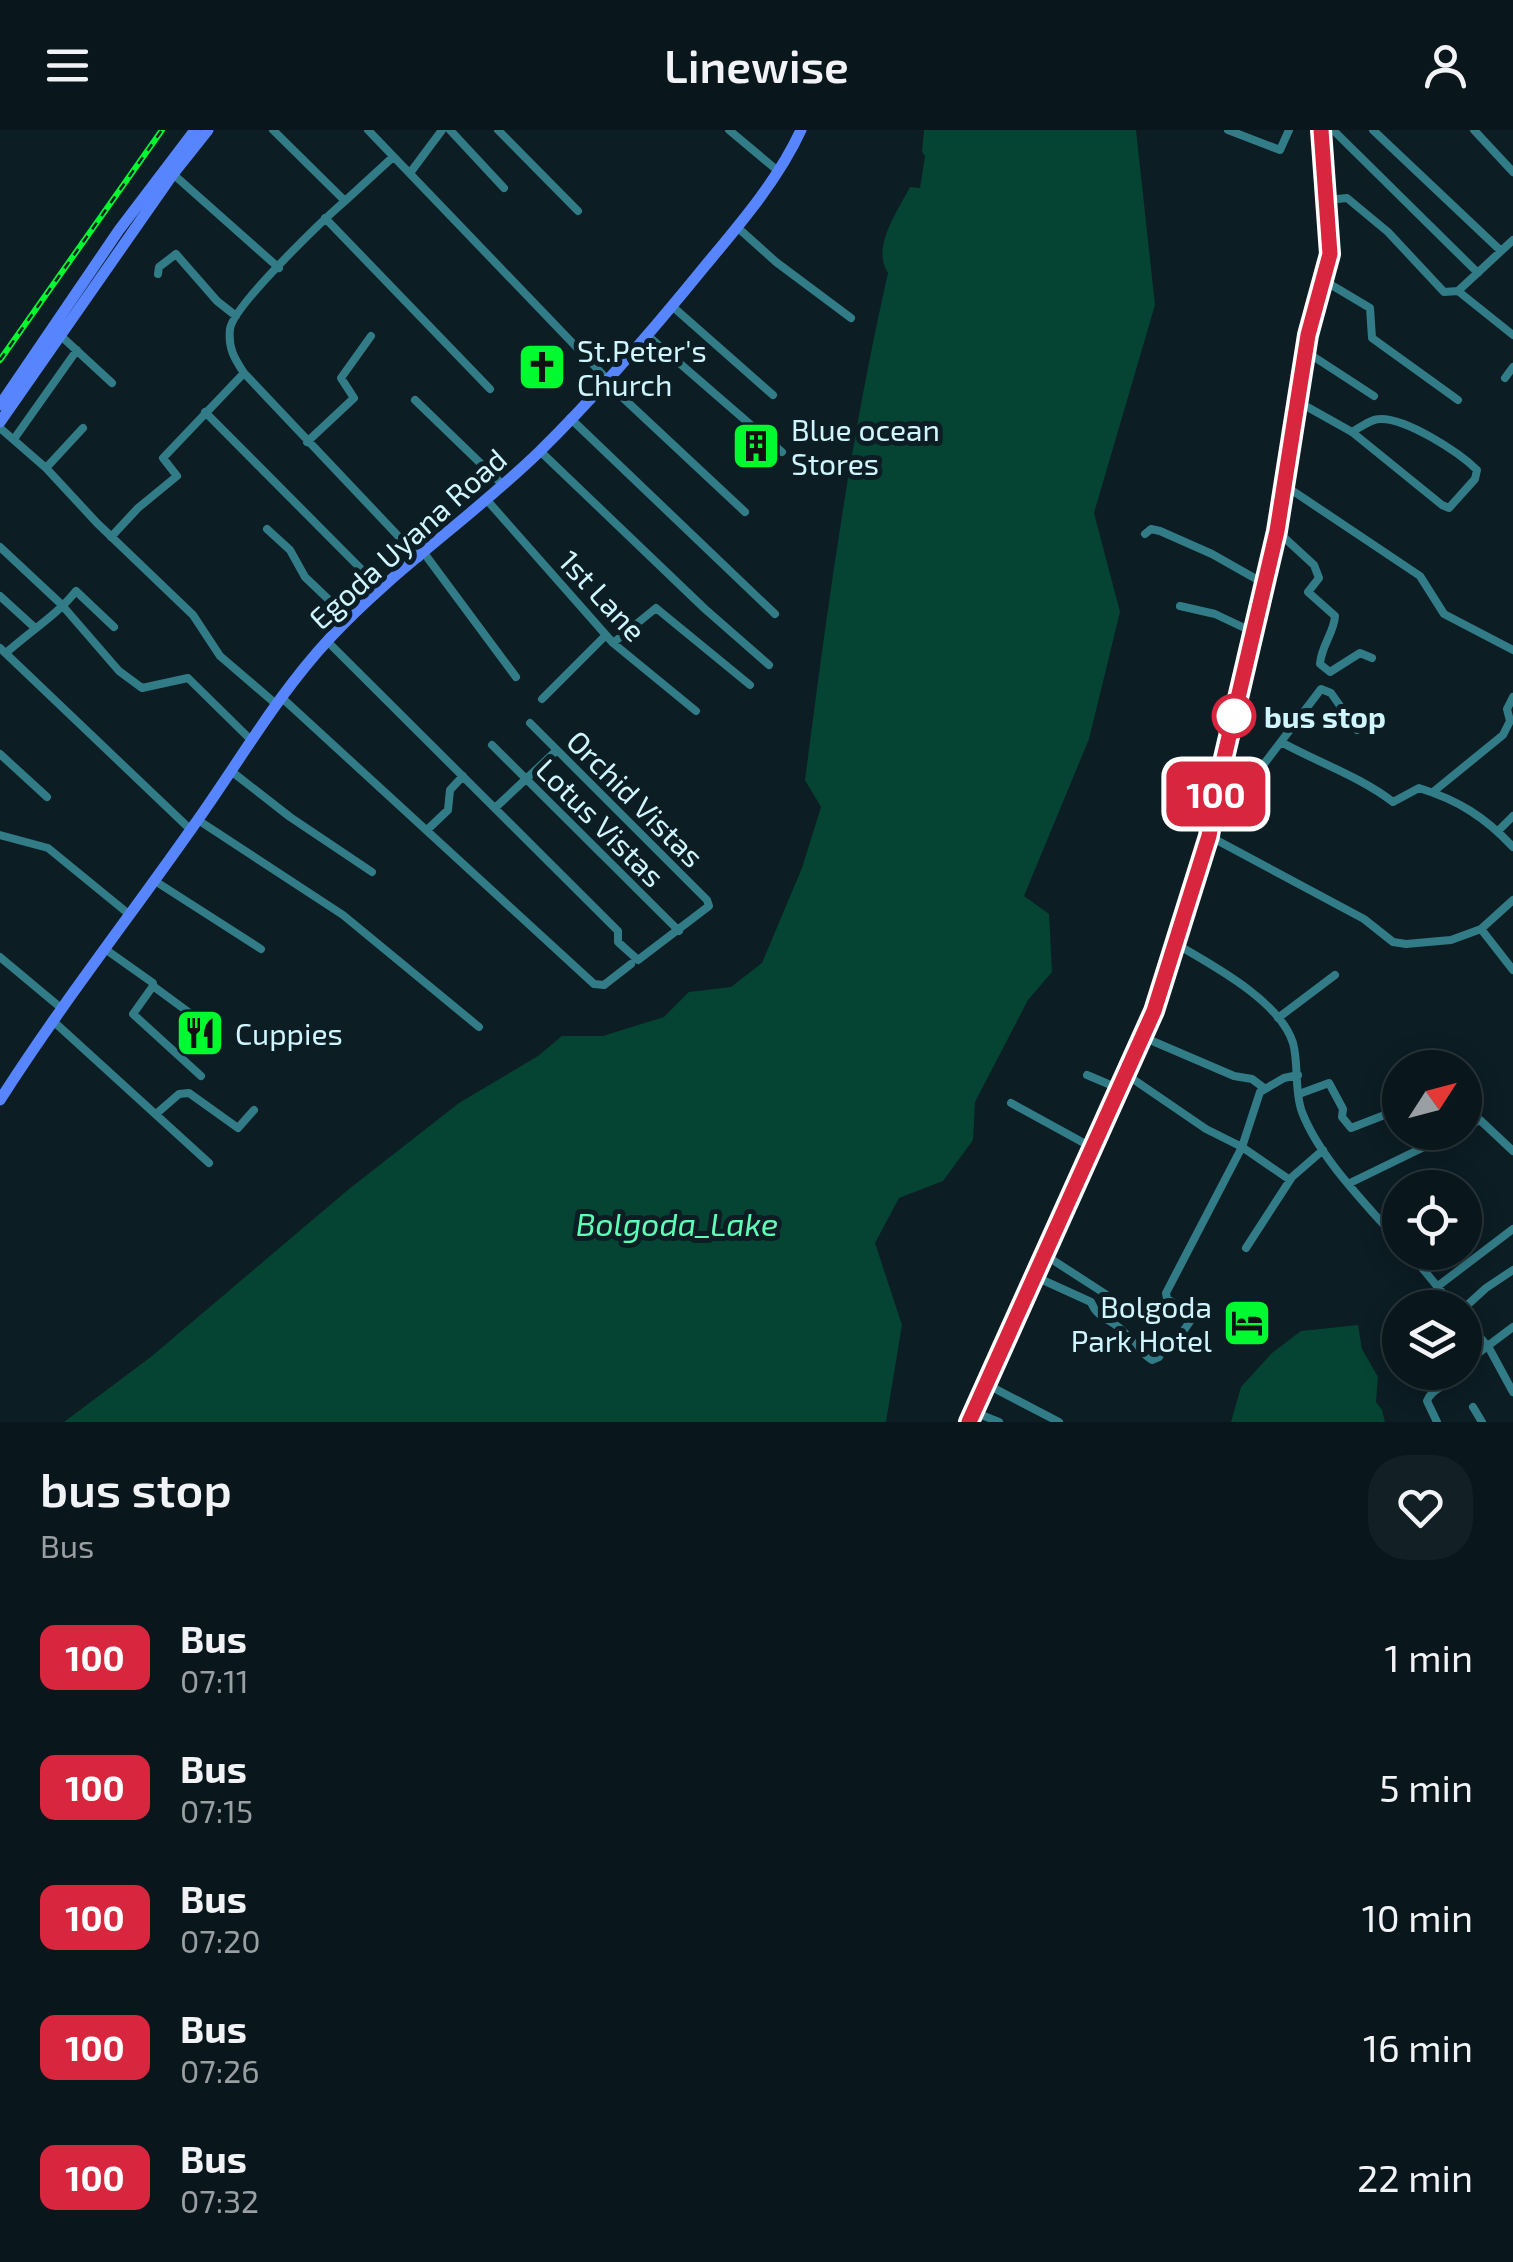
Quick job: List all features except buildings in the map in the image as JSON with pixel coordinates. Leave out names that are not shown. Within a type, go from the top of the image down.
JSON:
[{"type":"highway","points":[[972,1417],[1143,1037],[1209,836],[1277,531],[1305,351],[1330,254],[1322,130]]},
{"type":"main road","points":[[0,405],[119,230],[195,130]]},
{"type":"main road","points":[[0,425],[173,174],[208,130]]},
{"type":"main road","name":"Egoda Uyana Road","points":[[0,1100],[52,1020],[195,825],[251,740],[328,640],[540,451],[607,381],[737,227],[778,171],[801,130]]},
{"type":"street","points":[[273,130],[344,200]]},
{"type":"street","points":[[368,130],[607,381],[744,512]]},
{"type":"street","points":[[410,173],[442,130]]},
{"type":"street","points":[[450,130],[504,188]]},
{"type":"street","points":[[498,130],[578,211]]},
{"type":"street","points":[[728,130],[778,171]]},
{"type":"street","points":[[1228,130],[1280,150],[1289,130]]},
{"type":"street","points":[[1332,130],[1478,273]]},
{"type":"street","points":[[1373,130],[1501,251]]},
{"type":"street","points":[[1474,130],[1513,172]]},
{"type":"street","points":[[393,157],[325,218],[236,316],[230,326],[230,352],[244,373],[307,442],[421,556],[516,677]]},
{"type":"street","points":[[173,174],[279,268]]},
{"type":"street","points":[[1327,200],[1347,198],[1388,232],[1444,292],[1458,291],[1513,240]]},
{"type":"street","points":[[325,218],[490,389]]},
{"type":"street","points":[[737,227],[776,262],[851,318]]},
{"type":"street","points":[[158,274],[159,267],[176,254],[217,301],[236,316]]},
{"type":"street","points":[[1322,280],[1370,308],[1372,338],[1458,400]]},
{"type":"street","points":[[1458,291],[1513,335]]},
{"type":"street","points":[[672,306],[772,395]]},
{"type":"street","points":[[647,334],[782,452]]},
{"type":"street","points":[[60,336],[112,383]]},
{"type":"street","points":[[307,442],[354,398],[343,383],[342,374],[371,336]]},
{"type":"street","points":[[14,439],[77,350]]},
{"type":"street","points":[[1305,351],[1374,396]]},
{"type":"street","points":[[1505,378],[1513,367]]},
{"type":"street","points":[[110,536],[177,476],[163,458],[244,373]]},
{"type":"street","points":[[416,400],[503,484]]},
{"type":"street","points":[[1295,400],[1352,432],[1449,508],[1475,480],[1477,470],[1464,456],[1394,421],[1376,418],[1352,432]]},
{"type":"street","points":[[205,412],[381,589]]},
{"type":"street","points":[[570,418],[776,614]]},
{"type":"street","points":[[0,425],[193,615],[220,656],[279,701],[427,830],[594,984],[604,985],[678,931]]},
{"type":"street","points":[[46,468],[83,428]]},
{"type":"street","points":[[540,451],[769,665]]},
{"type":"street","points":[[1284,485],[1420,576],[1444,614],[1513,650]]},
{"type":"street","name":"1st Lane","points":[[486,500],[610,639],[696,711]]},
{"type":"street","points":[[267,530],[290,550],[305,577],[348,619]]},
{"type":"street","points":[[1144,534],[1160,531],[1265,584]]},
{"type":"street","points":[[1224,759],[1258,768],[1332,678],[1320,664],[1335,616],[1308,592],[1319,578],[1318,569],[1277,531]]},
{"type":"street","points":[[0,547],[64,607],[109,660],[142,688],[188,678],[251,740]]},
{"type":"street","points":[[114,626],[76,591],[64,607],[3,650],[195,825],[343,914],[478,1027]]},
{"type":"street","points":[[0,596],[34,627]]},
{"type":"street","points":[[1180,606],[1215,614],[1253,632]]},
{"type":"street","points":[[542,699],[610,639],[656,608],[750,685]]},
{"type":"street","points":[[328,640],[618,931],[618,942],[635,962]]},
{"type":"street","points":[[1330,672],[1352,656],[1364,654],[1372,658]]},
{"type":"street","points":[[1326,690],[1357,730]]},
{"type":"street","points":[[1433,792],[1503,735],[1510,721],[1507,708],[1513,697]]},
{"type":"street","name":"Orchid Vistas","points":[[530,723],[709,906],[678,931]]},
{"type":"street","points":[[1281,742],[1324,766],[1364,780],[1394,802],[1419,788],[1433,792],[1472,810],[1513,847]]},
{"type":"street","name":"Lotus Vistas","points":[[492,745],[678,931]]},
{"type":"street","points":[[495,808],[556,750]]},
{"type":"street","points":[[0,754],[47,797]]},
{"type":"street","points":[[230,771],[372,872]]},
{"type":"street","points":[[427,830],[448,810],[450,790],[463,776]]},
{"type":"street","points":[[1498,831],[1513,816]]},
{"type":"street","points":[[0,835],[48,848],[130,915]]},
{"type":"street","points":[[1209,836],[1364,919],[1393,942],[1451,940],[1481,929],[1513,900]]},
{"type":"street","points":[[155,881],[261,949]]},
{"type":"street","points":[[1481,929],[1513,970]]},
{"type":"street","points":[[1176,944],[1238,984],[1278,1018],[1292,1041],[1301,1110],[1322,1150],[1382,1221]]},
{"type":"street","points":[[105,949],[210,1028]]},
{"type":"street","points":[[0,957],[61,1008]]},
{"type":"street","points":[[1278,1018],[1336,975]]},
{"type":"street","points":[[154,986],[133,1014],[201,1076]]},
{"type":"street","points":[[52,1020],[209,1163]]},
{"type":"street","points":[[1143,1037],[1234,1076],[1252,1079],[1264,1088]]},
{"type":"street","points":[[1087,1075],[1120,1089]]},
{"type":"street","points":[[1127,1075],[1290,1180]]},
{"type":"street","points":[[1036,1278],[1091,1302],[1097,1314],[1119,1328],[1136,1350],[1155,1360],[1166,1345],[1175,1343],[1191,1320],[1190,1313],[1167,1299],[1166,1294],[1242,1147],[1264,1088],[1298,1075]]},
{"type":"street","points":[[1299,1094],[1329,1083],[1350,1128],[1382,1115]]},
{"type":"street","points":[[156,1114],[179,1094],[188,1093],[238,1128],[254,1110]]},
{"type":"street","points":[[1012,1103],[1093,1148]]},
{"type":"street","points":[[1482,1122],[1513,1151]]},
{"type":"street","points":[[1246,1248],[1290,1180],[1322,1150]]},
{"type":"street","points":[[1350,1183],[1418,1150]]},
{"type":"street","points":[[1438,1286],[1513,1229]]},
{"type":"street","points":[[1045,1255],[1110,1297]]},
{"type":"street","points":[[1424,1270],[1441,1290]]},
{"type":"street","points":[[1482,1294],[1513,1270]]},
{"type":"street","points":[[1482,1353],[1513,1327]]},
{"type":"street","points":[[1482,1339],[1513,1392]]},
{"type":"street","points":[[986,1384],[1059,1422]]},
{"type":"street","points":[[1433,1390],[1427,1401],[1437,1422]]},
{"type":"street","points":[[1473,1407],[1482,1422]]},
{"type":"street","points":[[972,1417],[999,1422]]},
{"type":"water","name":"Bolgoda_Lake","points":[[924,130],[1136,130],[1155,305],[1094,513],[1120,612],[1089,739],[1024,896],[1049,914],[1052,972],[1028,1000],[975,1102],[973,1140],[943,1181],[899,1198],[875,1243],[902,1325],[886,1422],[64,1422],[152,1356],[349,1189],[459,1103],[538,1056],[562,1036],[603,1036],[664,1017],[689,992],[731,987],[762,963],[802,868],[821,807],[805,780],[840,525],[888,273],[884,241],[910,187],[920,188]]},
{"type":"water","points":[[1358,1325],[1362,1349],[1378,1377],[1376,1402],[1385,1422],[1231,1422],[1241,1387],[1272,1353],[1301,1331]]},
{"type":"railway","points":[[0,360],[162,130]]},
{"type":"bus line","name":"100","points":[[969,1422],[1154,1011],[1209,836],[1277,531],[1308,335],[1330,254],[1321,130]]},
{"type":"place","name":"St.Peter's Church","points":[[542,367]]},
{"type":"place","name":"Blue ocean Stores","points":[[756,446]]},
{"type":"place","name":"bus stop","points":[[1234,716]]},
{"type":"place","name":"Cuppies","points":[[200,1033]]},
{"type":"place","name":"Bolgoda Park Hotel","points":[[1247,1323]]}]
